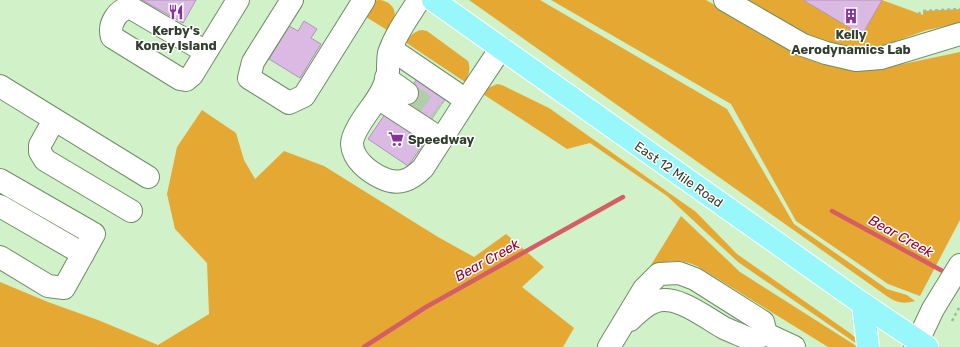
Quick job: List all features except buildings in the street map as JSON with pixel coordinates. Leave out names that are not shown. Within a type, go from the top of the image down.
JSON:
[{"type":"main road","name":"East 12 Mile Road","points":[[433,0],[920,345]]},
{"type":"main road","points":[[863,304],[868,347]]},
{"type":"lane","points":[[206,52],[238,0]]},
{"type":"lane","points":[[292,0],[253,62],[249,78],[289,103],[304,96],[364,0]]},
{"type":"lane","points":[[419,0],[395,38],[389,54],[382,88],[356,132],[352,142],[354,154],[362,165],[381,178],[391,182],[402,182],[414,176],[423,168],[443,125],[466,100],[501,48]]},
{"type":"lane","points":[[725,0],[803,45],[826,53],[856,60],[881,58],[960,34]]},
{"type":"lane","points":[[391,50],[466,100]]},
{"type":"lane","points":[[0,86],[148,177]]},
{"type":"lane","points":[[382,88],[408,93]]},
{"type":"lane","points":[[382,88],[443,125]]},
{"type":"lane","points":[[54,120],[40,145],[40,152],[45,160],[131,211]]},
{"type":"lane","points":[[0,180],[94,234],[64,288],[48,286],[0,257]]},
{"type":"lane","points":[[0,206],[83,254]]},
{"type":"lane","points":[[920,345],[933,309],[952,298],[960,265]]},
{"type":"lane","points":[[611,344],[644,289],[659,274],[679,273],[695,279],[763,322],[766,334]]},
{"type":"lane","points":[[611,344],[639,311],[655,301],[672,300],[689,307],[724,328],[752,340],[766,334],[792,346]]},
{"type":"path","points":[[918,14],[924,11],[960,9]]},
{"type":"path","points":[[952,298],[952,321]]},
{"type":"shaded area","points":[[378,0],[389,3],[395,11],[394,20],[387,30],[363,15],[374,1]]},
{"type":"shaded area","points":[[469,0],[540,0],[727,109],[794,224],[887,289],[907,295],[915,301],[894,301],[888,297]]},
{"type":"shaded area","points":[[551,0],[706,0],[793,51],[860,69],[898,65],[960,52],[960,220],[920,296],[888,284],[796,221],[731,104]]},
{"type":"shaded area","points":[[739,0],[803,0],[862,35],[882,0],[923,15],[923,11],[960,9],[960,23],[927,30],[868,51],[827,47]]},
{"type":"shaded area","points":[[422,30],[427,31],[468,61],[469,72],[465,82],[405,42],[414,33]]},
{"type":"shaded area","points":[[497,84],[549,108],[696,212],[737,254],[850,333],[857,339],[857,344],[738,262],[667,196],[590,143],[567,149],[483,94],[488,88]]},
{"type":"shaded area","points":[[202,110],[236,133],[244,160],[255,179],[284,151],[324,166],[438,237],[474,257],[506,234],[544,267],[522,287],[574,328],[563,347],[0,347],[0,282],[158,345],[209,314],[207,263],[175,229],[167,194],[177,147]]},
{"type":"shaded area","points":[[681,216],[740,272],[858,347],[828,347],[690,263],[678,261],[666,262],[648,270]]},
{"type":"waterway","name":"Bear Creek","points":[[364,347],[426,307],[623,197]]},
{"type":"waterway","name":"Bear Creek","points":[[832,211],[948,274]]},
{"type":"tunnel","points":[[407,93],[436,113]]},
{"type":"place","name":"Kerby's Koney Island","points":[[176,12]]},
{"type":"place","name":"Kelly Aerodynamics Lab","points":[[851,16]]},
{"type":"place","name":"Speedway","points":[[396,139]]}]
